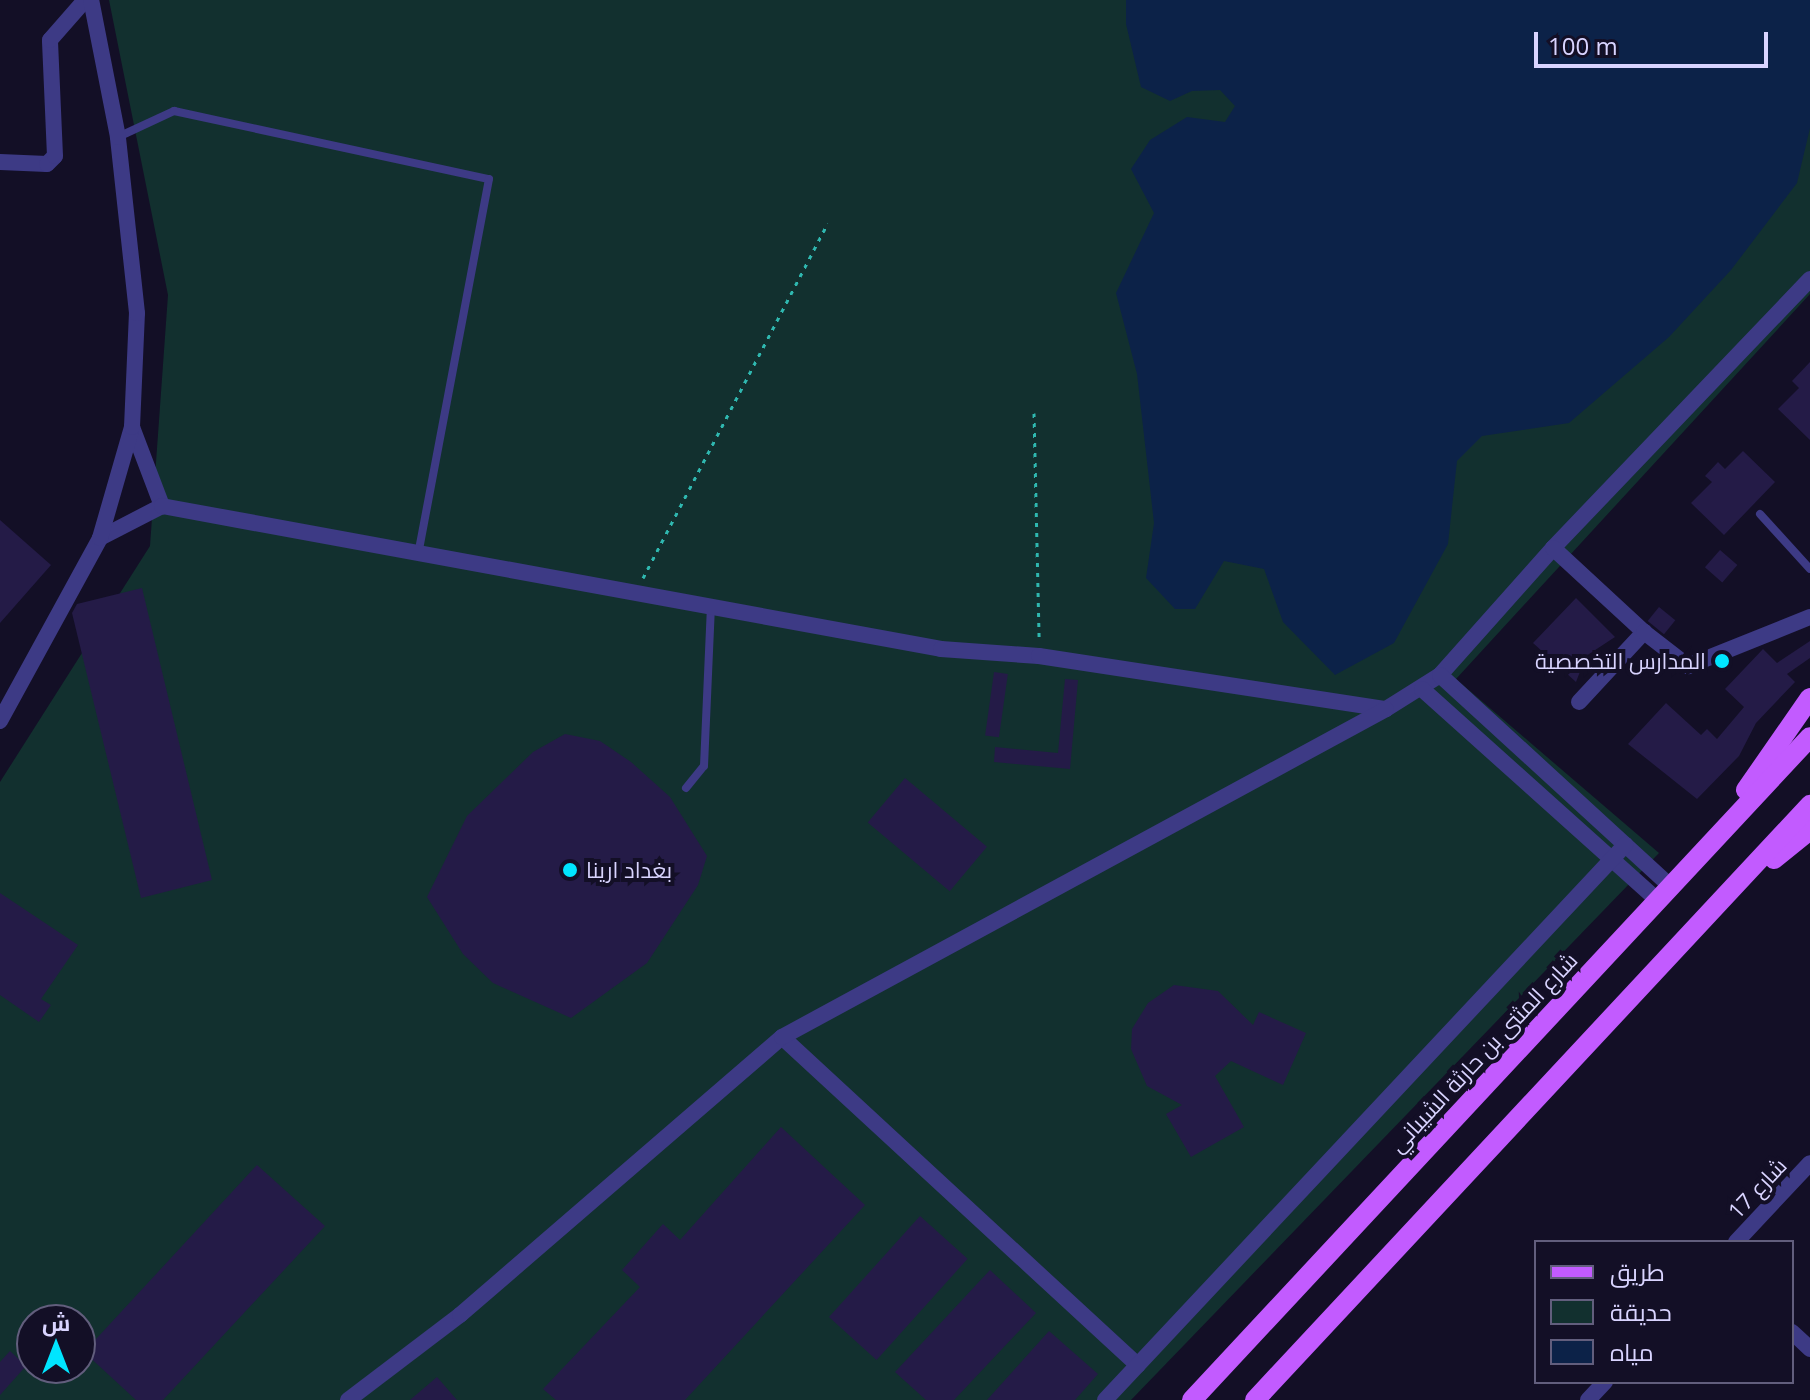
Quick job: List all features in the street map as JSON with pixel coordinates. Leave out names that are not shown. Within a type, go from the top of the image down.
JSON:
[{"type":"main road","points":[[1705,849],[1810,698]]},
{"type":"main road","name":"شارع المثنى بن حارثة الشيباني","points":[[1192,1400],[1810,737]]},
{"type":"main road","points":[[1255,1400],[1810,805]]},
{"type":"main road","points":[[1714,907],[1810,830]]},
{"type":"street","points":[[0,162],[47,164],[55,156],[50,40],[85,0]]},
{"type":"street","points":[[0,721],[100,538],[132,427],[137,313],[118,137],[91,0]]},
{"type":"street","points":[[348,1400],[460,1315],[782,1037],[1422,689],[1440,675],[1553,548],[1810,279]]},
{"type":"street","points":[[132,427],[162,506]]},
{"type":"street","points":[[100,538],[162,506],[419,550],[941,649],[1039,656],[1386,709]]},
{"type":"street","points":[[1553,548],[1644,632],[1688,666],[1810,617]]},
{"type":"street","points":[[1579,702],[1644,632]]},
{"type":"street","points":[[1440,675],[1625,845],[1663,893]]},
{"type":"street","points":[[1422,689],[1611,860],[1663,893]]},
{"type":"street","points":[[1105,1400],[1625,845]]},
{"type":"street","points":[[782,1037],[1138,1365]]},
{"type":"street","name":"شارع 17","points":[[1738,1240],[1810,1163]]},
{"type":"street","points":[[1794,1334],[1810,1349]]},
{"type":"street","points":[[1588,1400],[1603,1384]]},
{"type":"lane","points":[[118,137],[174,111],[489,179],[419,550]]},
{"type":"lane","points":[[1760,514],[1810,569]]},
{"type":"lane","points":[[686,788],[704,766],[711,607]]},
{"type":"path","points":[[636,592],[828,223]]},
{"type":"path","points":[[1034,413],[1039,656]]},
{"type":"green space","points":[[109,0],[1810,0],[1810,294],[1456,679],[1659,853],[1131,1400],[0,1400],[0,782],[150,546],[168,295]]},
{"type":"water","points":[[1126,0],[1810,0],[1810,128],[1797,183],[1731,270],[1669,337],[1569,423],[1482,436],[1457,461],[1448,544],[1394,643],[1335,675],[1283,622],[1264,569],[1224,561],[1195,609],[1175,609],[1146,578],[1154,523],[1137,374],[1116,293],[1154,213],[1131,169],[1150,140],[1187,117],[1225,122],[1235,106],[1220,90],[1192,91],[1170,101],[1141,87],[1126,24]]},
{"type":"building","points":[[1810,362],[1810,440],[1778,409],[1799,388],[1792,381]]},
{"type":"building","points":[[1743,451],[1775,482],[1724,535],[1691,503],[1712,482],[1705,476],[1718,462],[1725,469]]},
{"type":"building","points":[[0,520],[51,565],[0,623]]},
{"type":"building","points":[[1720,550],[1737,565],[1722,582],[1705,567]]},
{"type":"building","points":[[142,588],[212,880],[141,898],[72,613],[77,604]]},
{"type":"building","points":[[1576,598],[1615,637],[1586,656],[1576,682],[1533,643]]},
{"type":"building","points":[[1659,607],[1675,620],[1664,634],[1648,621]]},
{"type":"building","points":[[1810,641],[1810,658],[1787,674],[1795,682],[1756,723],[1739,756],[1697,799],[1628,744],[1666,703],[1701,735],[1707,729],[1717,739],[1744,707],[1725,689],[1763,649],[1777,663]]},
{"type":"building","points":[[994,672],[1008,674],[999,737],[985,735]]},
{"type":"building","points":[[1065,679],[1078,680],[1070,769],[994,762],[995,747],[1058,753]]},
{"type":"building","name":"بغداد ارينا","points":[[565,734],[600,741],[631,762],[670,797],[707,856],[698,885],[647,963],[571,1018],[493,983],[463,954],[427,897],[467,816],[533,752]]},
{"type":"building","points":[[905,778],[987,847],[950,891],[868,822]]},
{"type":"building","points":[[0,893],[78,945],[41,999],[51,1005],[39,1022],[0,995]]},
{"type":"building","points":[[1174,985],[1218,991],[1253,1025],[1259,1012],[1306,1033],[1283,1085],[1231,1061],[1215,1076],[1244,1127],[1191,1157],[1166,1114],[1182,1105],[1147,1086],[1131,1049],[1132,1029],[1148,1003]]},
{"type":"building","points":[[781,1127],[865,1205],[685,1400],[556,1400],[543,1389],[640,1287],[622,1270],[663,1224],[680,1240]]},
{"type":"building","points":[[257,1165],[325,1226],[163,1400],[136,1400],[96,1363],[96,1339]]},
{"type":"building","points":[[920,1216],[968,1259],[877,1360],[829,1317]]},
{"type":"building","points":[[990,1270],[1036,1313],[954,1400],[926,1400],[895,1372]]},
{"type":"building","points":[[1049,1331],[1098,1374],[1075,1400],[987,1400]]},
{"type":"building","points":[[10,1351],[16,1357],[16,1377],[0,1395],[0,1362]]},
{"type":"building","points":[[437,1377],[457,1400],[410,1400]]},
{"type":"place","name":"المدارس التخصصية","points":[[1722,661]]},
{"type":"place","name":"بغداد ارينا","points":[[570,870]]}]
